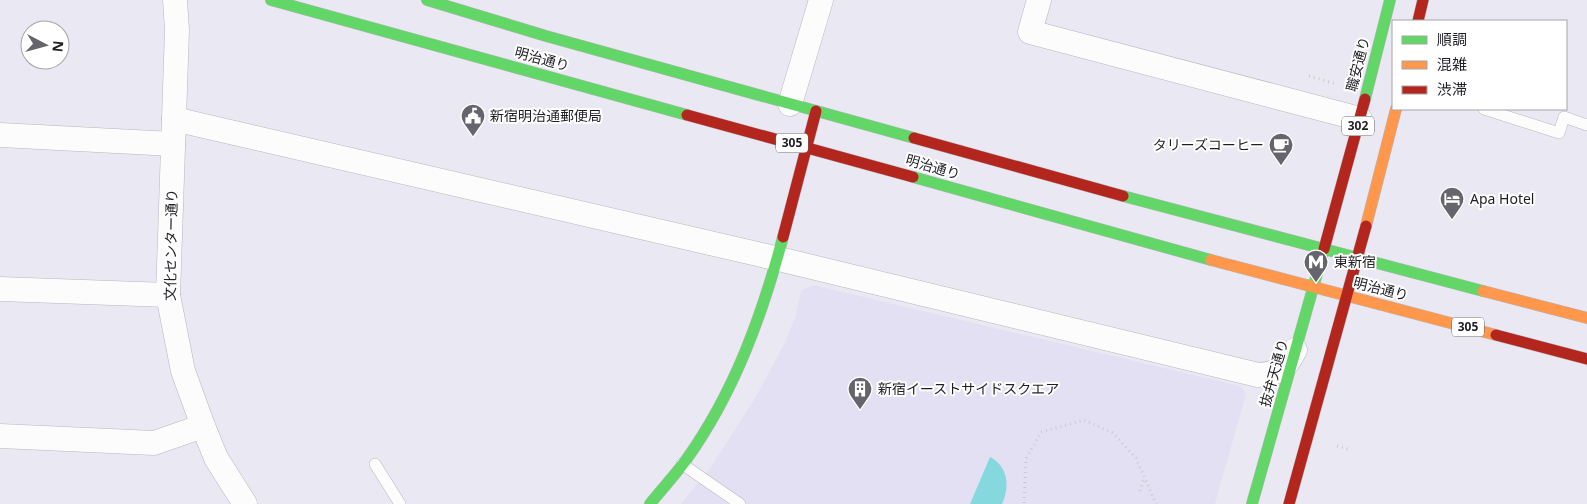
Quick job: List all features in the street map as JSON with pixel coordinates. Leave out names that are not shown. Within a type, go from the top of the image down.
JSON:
[{"type":"main road","name":"明治通り","points":[[271,0],[807,146],[1312,288],[1587,359]]},
{"type":"main road","name":"明治通り","points":[[428,0],[546,36],[1322,250],[1587,318]]},
{"type":"main road","name":"職安通り","points":[[1322,250],[1360,119],[1390,0]]},
{"type":"main road","points":[[1418,20],[1424,0]]},
{"type":"main road","name":"302","points":[[1289,504],[1348,296],[1396,110]]},
{"type":"main road","points":[[650,504],[664,490],[682,464],[734,381],[762,315],[779,259],[816,111]]},
{"type":"main road","name":"抜弁天通り","points":[[1252,504],[1297,348],[1322,250]]},
{"type":"street","name":"文化センター通り","points":[[175,0],[177,30],[168,295],[184,372],[202,426],[216,458],[245,504]]},
{"type":"street","points":[[790,104],[821,0]]},
{"type":"street","points":[[1039,0],[1030,32],[1360,119]]},
{"type":"street","points":[[174,118],[779,259],[1258,375],[1276,373],[1287,365],[1297,348]]},
{"type":"street","points":[[0,135],[173,144]]},
{"type":"street","points":[[0,289],[168,295]]},
{"type":"street","points":[[0,436],[154,444],[202,426]]},
{"type":"lane","points":[[1487,110],[1559,133],[1564,117],[1587,125]]},
{"type":"lane","points":[[375,464],[400,504]]},
{"type":"lane","points":[[682,464],[740,504]]},
{"type":"path","points":[[1309,76],[1336,84]]},
{"type":"path","points":[[1024,504],[1026,459],[1042,432],[1084,420],[1113,433],[1136,458],[1156,504]]},
{"type":"path","points":[[1337,446],[1351,450]]},
{"type":"path","points":[[1140,491],[1144,477]]},
{"type":"shaded area","points":[[813,285],[1240,386],[1246,394],[1215,504],[681,504],[711,467],[757,395],[784,344],[795,318],[801,291]]},
{"type":"water","points":[[990,457],[1004,471],[1006,478],[1005,497],[1002,504],[970,504]]},
{"type":"traffic: fast","points":[[271,0],[687,115]]},
{"type":"traffic: fast","points":[[427,0],[546,36],[914,138]]},
{"type":"traffic: fast","points":[[1365,99],[1390,0]]},
{"type":"traffic: fast","points":[[913,177],[1211,260]]},
{"type":"traffic: fast","points":[[1123,196],[1483,291]]},
{"type":"traffic: fast","points":[[650,504],[682,466],[703,434],[732,381],[756,325],[783,237]]},
{"type":"traffic: fast","points":[[1252,504],[1324,249]]},
{"type":"traffic: slow","points":[[1366,226],[1396,110]]},
{"type":"traffic: slow","points":[[1211,260],[1496,335]]},
{"type":"traffic: slow","points":[[1483,291],[1587,318]]},
{"type":"traffic: jam","points":[[1418,20],[1423,0]]},
{"type":"traffic: jam","points":[[1324,249],[1365,99]]},
{"type":"traffic: jam","points":[[783,237],[816,111]]},
{"type":"traffic: jam","points":[[687,115],[913,177]]},
{"type":"traffic: jam","points":[[914,138],[1123,196]]},
{"type":"traffic: jam","points":[[1289,504],[1366,226]]},
{"type":"traffic: jam","points":[[1496,335],[1587,359]]},
{"type":"place","name":"新宿明治通郵便局","points":[[473,137]]},
{"type":"place","name":"タリーズコーヒー","points":[[1281,166]]},
{"type":"place","name":"Apa Hotel","points":[[1452,220]]},
{"type":"place","name":"東新宿","points":[[1316,283]]},
{"type":"place","name":"新宿イーストサイドスクエア","points":[[860,410]]}]
